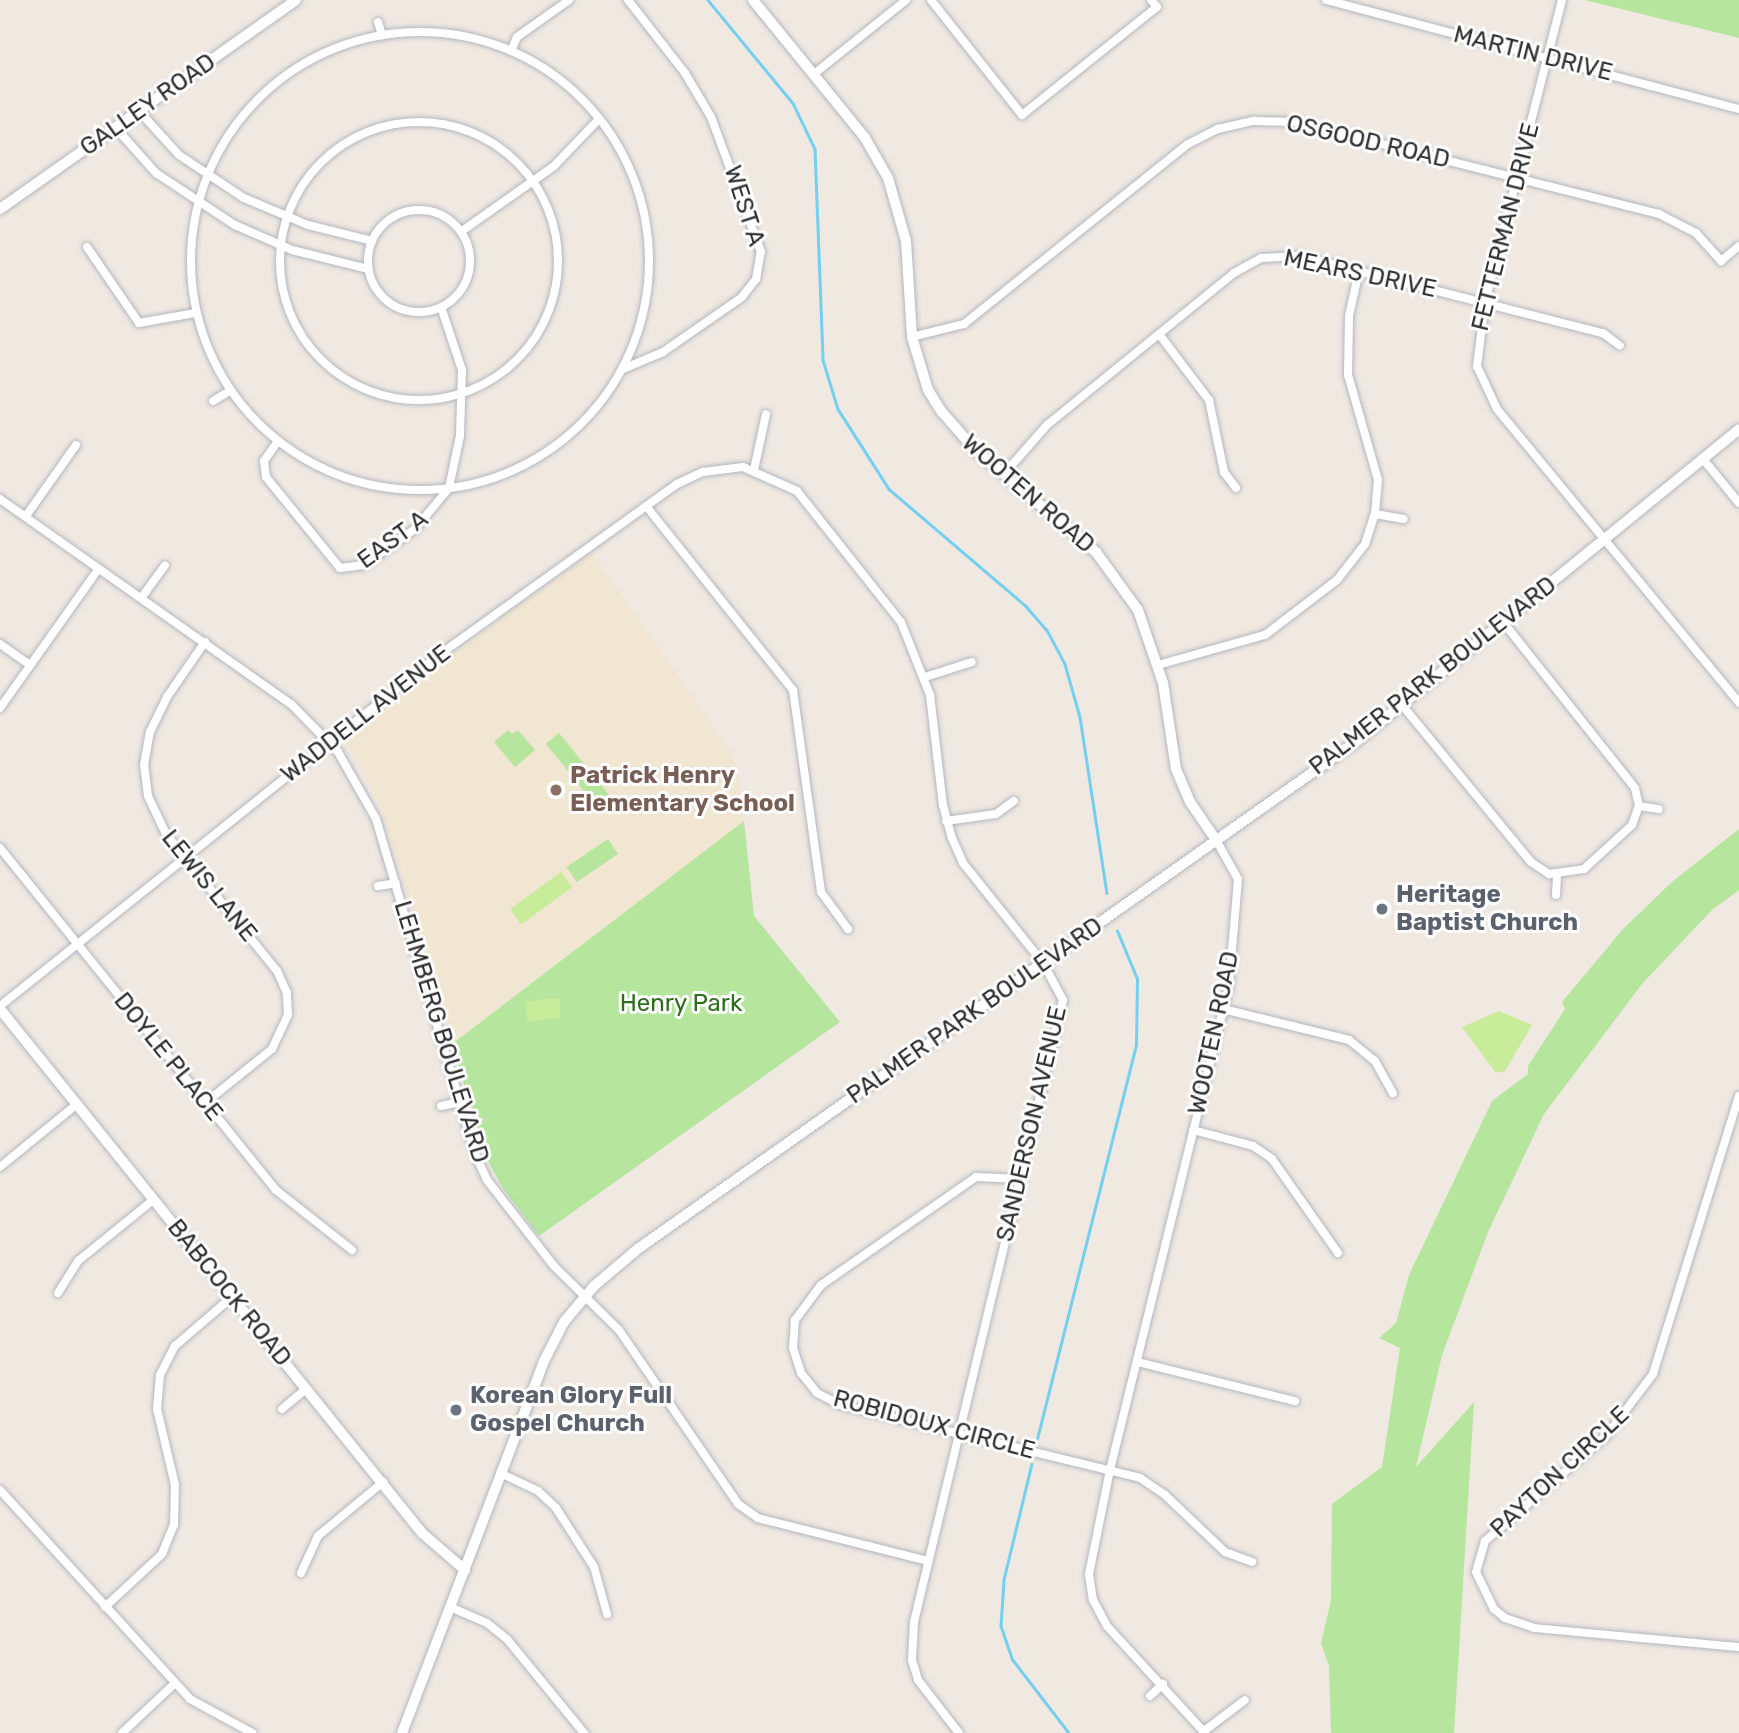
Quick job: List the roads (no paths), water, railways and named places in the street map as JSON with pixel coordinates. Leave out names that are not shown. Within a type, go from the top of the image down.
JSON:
[{"type":"main road","name":"GALLEY ROAD","points":[[0,209],[296,0]]},
{"type":"main road","name":"PALMER PARK BOULEVARD","points":[[402,1733],[543,1363],[584,1296],[639,1248],[1043,964],[1402,705],[1739,430]]},
{"type":"street","points":[[511,51],[517,37],[569,0]]},
{"type":"street","name":"WEST A","points":[[623,369],[663,352],[742,297],[756,279],[761,252],[711,117],[685,73],[628,0]]},
{"type":"street","name":"WOOTEN ROAD","points":[[752,0],[871,147],[897,198],[906,242],[912,337],[928,390],[942,412],[976,451],[1071,528],[1112,570],[1138,610],[1158,664],[1176,769],[1190,802],[1236,870],[1239,890],[1223,1009],[1090,1556],[1093,1600],[1107,1626],[1205,1732],[1245,1700]]},
{"type":"street","points":[[814,74],[906,0]]},
{"type":"street","points":[[931,0],[1022,115],[1157,7],[1151,0]]},
{"type":"street","name":"MARTIN DRIVE","points":[[1326,0],[1739,109]]},
{"type":"street","name":"FETTERMAN DRIVE","points":[[1562,0],[1485,303],[1477,366],[1489,397],[1739,704]]},
{"type":"street","points":[[377,22],[382,35]]},
{"type":"street","points":[[441,33],[511,51],[556,77],[599,118],[634,180],[648,244],[643,305],[623,369],[582,422],[544,453],[501,474],[449,488],[403,488],[357,480],[330,471],[278,441],[230,390],[210,353],[196,313],[190,257],[198,203],[206,175],[238,122],[279,80],[326,52],[382,35],[441,33]]},
{"type":"street","points":[[139,111],[163,142],[206,175],[286,218],[372,241]]},
{"type":"street","points":[[462,231],[534,181],[599,118]]},
{"type":"street","name":"OSGOOD ROAD","points":[[912,337],[964,324],[1188,144],[1238,123],[1295,122],[1675,219],[1696,233],[1721,261],[1739,246]]},
{"type":"street","points":[[406,123],[445,124],[478,135],[504,151],[534,181],[552,218],[558,246],[552,301],[539,331],[522,355],[491,381],[464,393],[401,399],[361,387],[338,373],[307,342],[293,318],[282,285],[281,246],[286,218],[306,180],[334,152],[366,133],[406,123]]},
{"type":"street","points":[[115,127],[144,162],[198,203],[281,246],[368,269]]},
{"type":"street","points":[[410,210],[434,211],[462,231],[470,252],[467,278],[458,294],[441,307],[422,312],[396,307],[381,295],[368,269],[372,241],[388,220],[410,210]]},
{"type":"street","points":[[87,247],[139,323],[196,313]]},
{"type":"street","name":"MEARS DRIVE","points":[[1004,474],[1047,425],[1234,273],[1261,258],[1300,256],[1603,333],[1620,346]]},
{"type":"street","points":[[1158,664],[1254,639],[1276,629],[1348,568],[1365,544],[1375,514],[1376,467],[1356,413],[1348,375],[1349,316],[1359,271]]},
{"type":"street","name":"EAST A","points":[[278,441],[264,461],[266,477],[334,561],[347,570],[364,565],[415,529],[449,488],[464,393],[456,347],[441,307]]},
{"type":"street","points":[[1159,334],[1209,400],[1224,472],[1236,488]]},
{"type":"street","points":[[213,401],[230,390]]},
{"type":"street","points":[[754,470],[766,414]]},
{"type":"street","points":[[26,516],[76,445]]},
{"type":"street","points":[[1703,459],[1739,503]]},
{"type":"street","name":"WADDELL AVENUE","points":[[0,1007],[501,608],[646,506],[703,472],[730,467],[754,470]]},
{"type":"street","name":"SANDERSON AVENUE","points":[[754,470],[788,485],[818,513],[892,606],[925,677],[946,821],[963,863],[1043,964],[1060,990],[1062,1009],[914,1622],[912,1660],[923,1689],[955,1732]]},
{"type":"street","name":"LEHMBERG BOULEVARD","points":[[0,499],[292,705],[330,742],[365,793],[396,883],[460,1102],[487,1180],[535,1244],[627,1340],[730,1494],[747,1512],[928,1561]]},
{"type":"street","points":[[646,506],[793,690],[821,892],[848,929]]},
{"type":"street","points":[[1375,514],[1404,519]]},
{"type":"street","points":[[142,597],[165,565]]},
{"type":"street","points":[[0,708],[99,568]]},
{"type":"street","points":[[1402,705],[1531,862],[1557,875],[1577,873],[1607,850],[1632,825],[1639,806],[1629,779],[1503,622]]},
{"type":"street","name":"LEWIS LANE","points":[[205,642],[157,714],[145,757],[153,810],[186,858],[277,971],[288,1004],[286,1026],[272,1049],[205,1103]]},
{"type":"street","points":[[0,644],[30,666]]},
{"type":"street","points":[[925,677],[972,662]]},
{"type":"street","points":[[946,821],[996,814],[1014,801]]},
{"type":"street","points":[[1639,806],[1658,809]]},
{"type":"street","name":"DOYLE PLACE","points":[[0,848],[276,1190],[352,1251]]},
{"type":"street","points":[[1556,895],[1557,875]]},
{"type":"street","points":[[378,886],[396,883]]},
{"type":"street","name":"BABCOCK ROAD","points":[[0,1007],[436,1548],[465,1570]]},
{"type":"street","points":[[1223,1009],[1359,1045],[1375,1061],[1393,1093]]},
{"type":"street","name":"PAYTON CIRCLE","points":[[1739,1096],[1653,1374],[1607,1435],[1485,1541],[1476,1572],[1494,1609],[1506,1618],[1534,1628],[1739,1647]]},
{"type":"street","points":[[441,1106],[460,1102]]},
{"type":"street","points":[[0,1167],[77,1104]]},
{"type":"street","points":[[1193,1130],[1253,1146],[1272,1158],[1338,1253]]},
{"type":"street","name":"ROBIDOUX CIRCLE","points":[[1021,1179],[988,1175],[964,1183],[821,1284],[795,1320],[796,1361],[817,1393],[841,1405],[1110,1470],[1149,1483],[1225,1552],[1252,1562]]},
{"type":"street","points":[[58,1293],[78,1261],[153,1200]]},
{"type":"street","points":[[105,1608],[162,1554],[174,1525],[176,1486],[157,1409],[160,1375],[175,1346],[232,1297]]},
{"type":"street","points":[[1138,1363],[1295,1401]]},
{"type":"street","points":[[282,1409],[306,1389]]},
{"type":"street","points":[[500,1473],[538,1491],[556,1508],[594,1567],[607,1614]]},
{"type":"street","points":[[301,1573],[318,1536],[383,1482]]},
{"type":"street","points":[[0,1490],[174,1684],[201,1709],[252,1733]]},
{"type":"street","points":[[450,1607],[487,1623],[507,1639],[584,1733]]},
{"type":"street","points":[[122,1733],[174,1684]]},
{"type":"street","points":[[1150,1696],[1163,1684]]},
{"type":"waterway","points":[[708,0],[793,103],[815,149],[823,360],[838,409],[889,489],[1025,605],[1047,630],[1065,664],[1080,717],[1107,893]]},
{"type":"waterway","points":[[1037,1439],[1136,1044],[1137,979],[1117,931]]},
{"type":"waterway","points":[[1032,1464],[1004,1580],[1001,1626],[1013,1660],[1069,1733]]},
{"type":"place","name":"Patrick Henry Elementary School","points":[[556,790]]},
{"type":"place","name":"Heritage Baptist Church","points":[[1382,909]]},
{"type":"place","name":"Korean Glory Full Gospel Church","points":[[456,1410]]},
{"type":"park label","name":"Henry Park","points":[[681,1004]]}]
